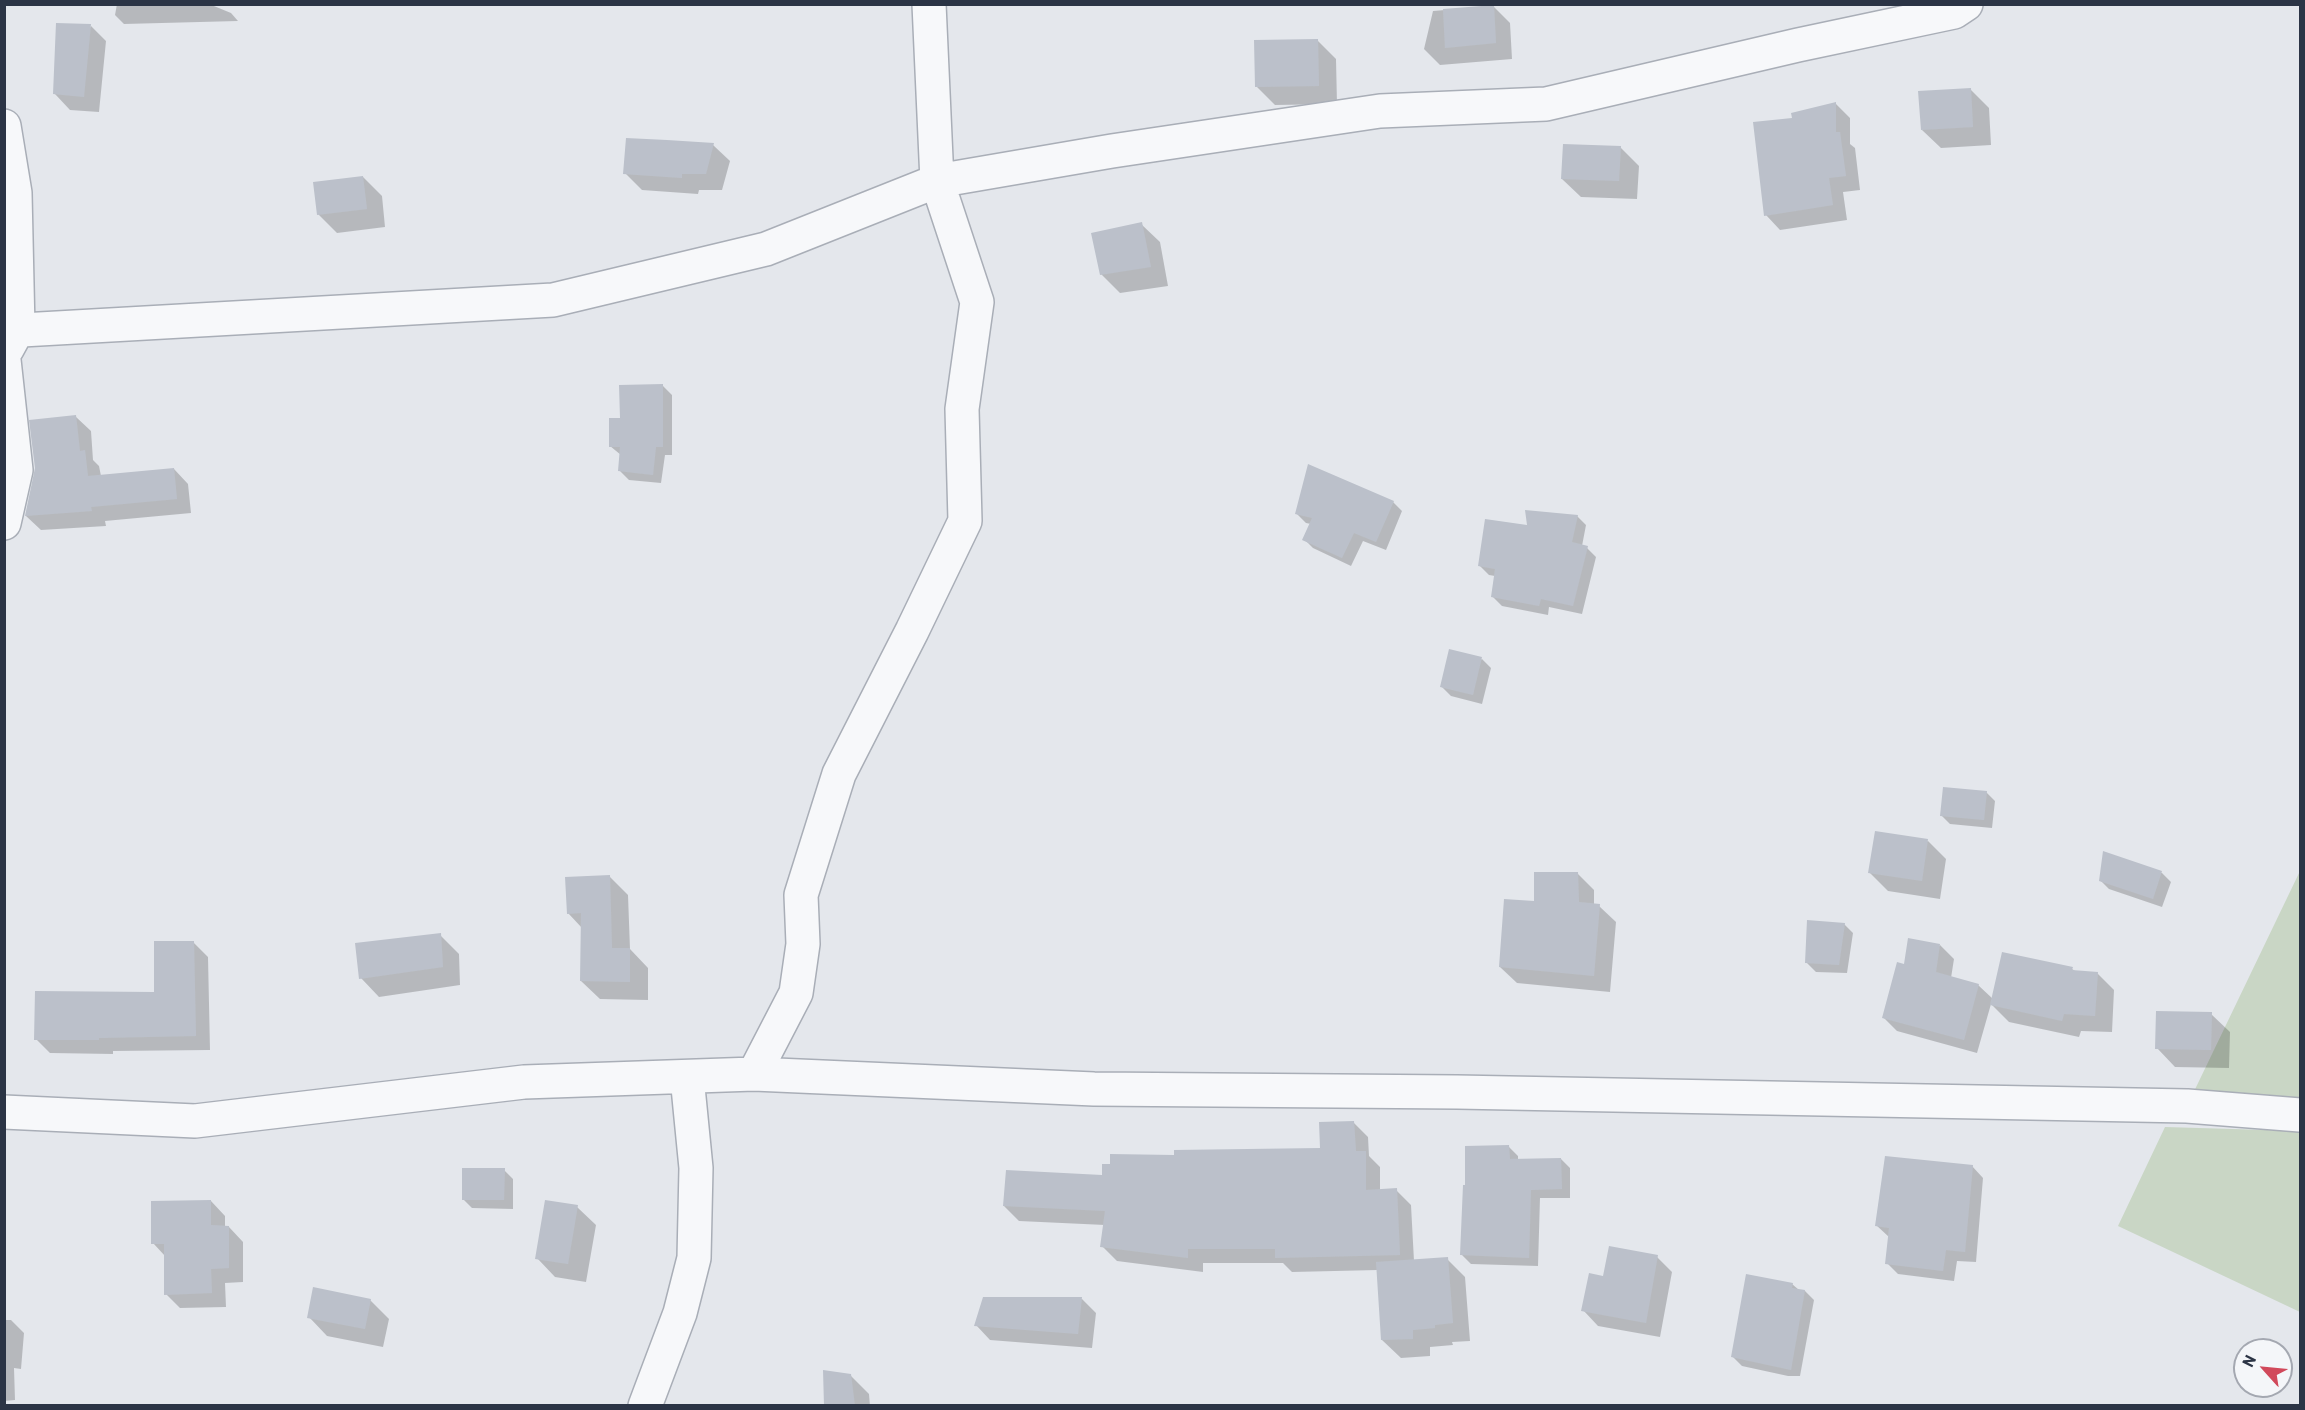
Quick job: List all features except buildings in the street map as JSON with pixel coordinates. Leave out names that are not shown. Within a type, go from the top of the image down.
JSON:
[{"type":"street","points":[[754,1074],[796,993],[803,944],[801,894],[839,774],[965,521],[962,409],[977,302],[937,181],[929,4]]},
{"type":"street","points":[[4,126],[15,193],[9,338],[553,300],[766,249],[937,181],[1112,151],[1380,111],[1546,104],[1798,45],[1954,12],[1966,4]]},
{"type":"street","points":[[4,360],[16,470],[4,523]]},
{"type":"street","points":[[4,1112],[195,1121],[524,1082],[754,1074],[1094,1089],[1457,1092],[2163,1106],[2301,1115]]},
{"type":"street","points":[[645,1406],[680,1313],[694,1258],[696,1168],[687,1077]]},
{"type":"green space","points":[[2300,871],[2300,1101],[2187,1106]]},
{"type":"green space","points":[[2165,1127],[2300,1131],[2300,1312],[2118,1226]]}]
